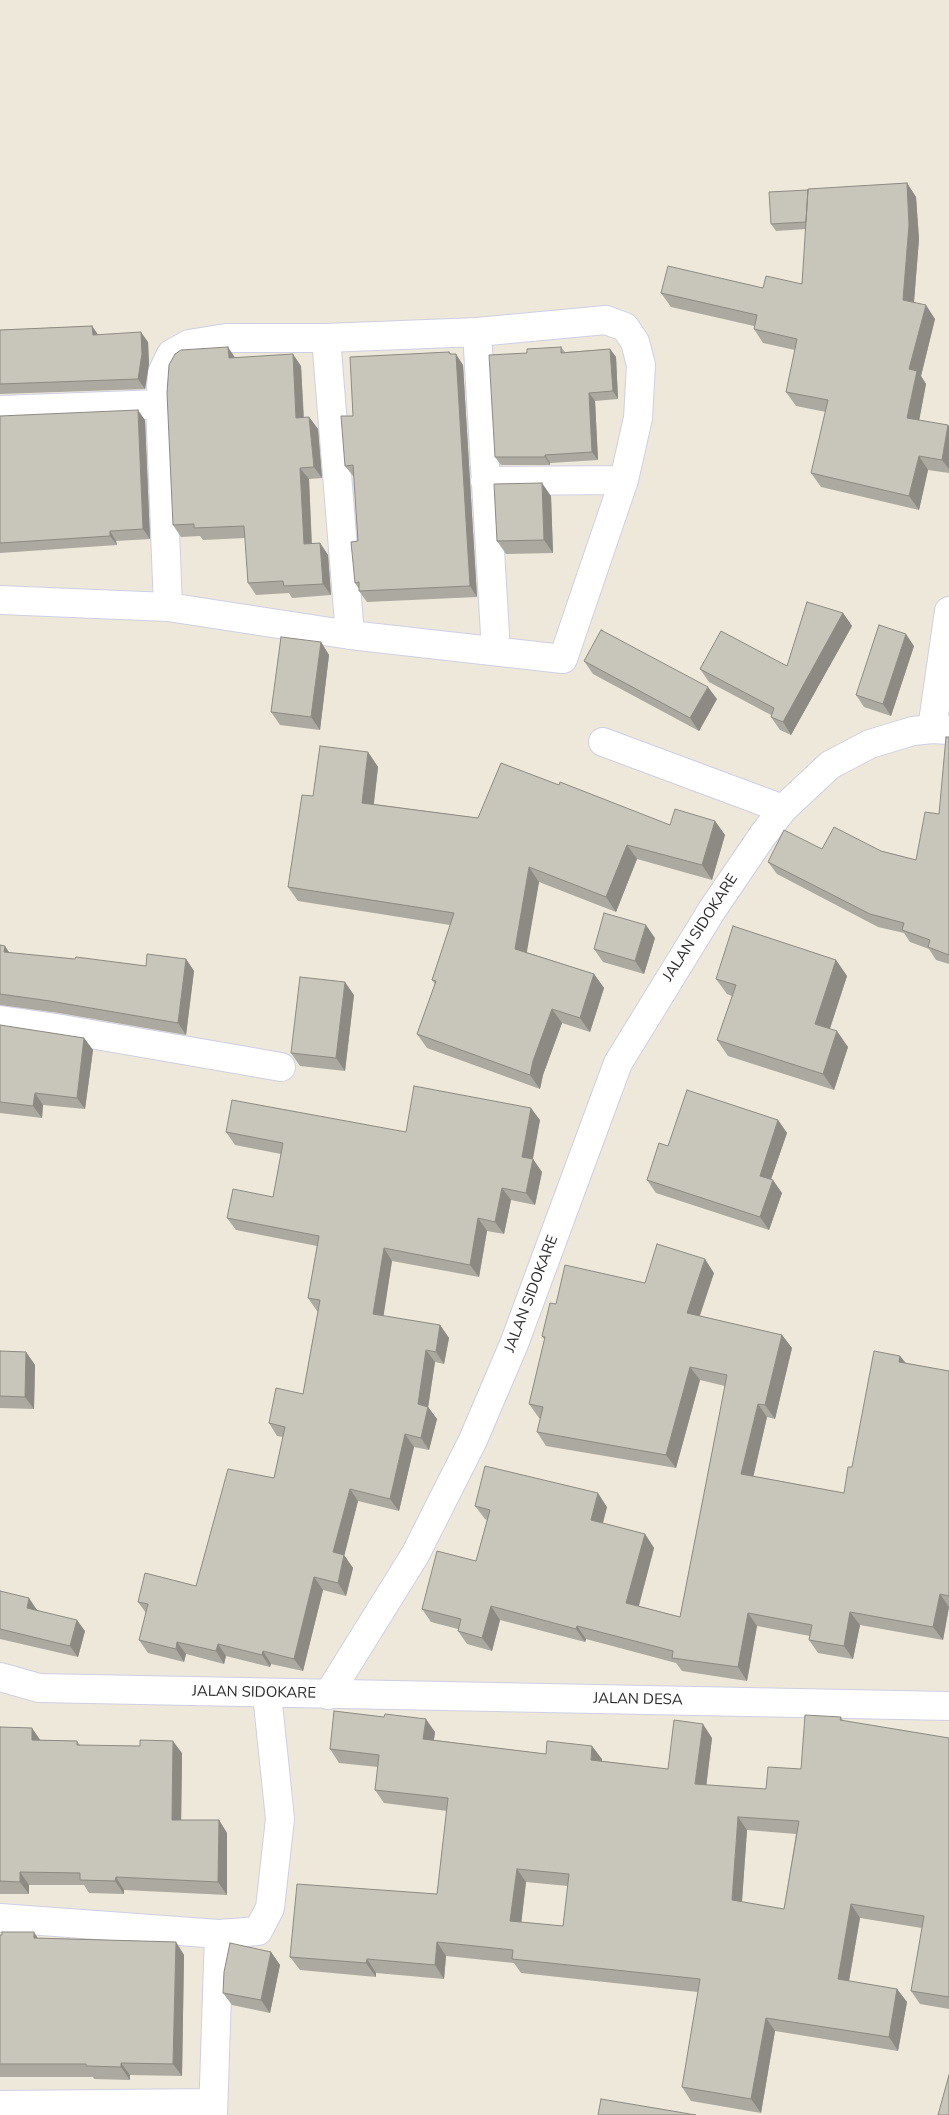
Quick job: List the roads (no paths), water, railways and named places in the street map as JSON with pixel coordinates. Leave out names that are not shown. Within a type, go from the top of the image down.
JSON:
[{"type":"street","points":[[0,600],[168,607],[350,636],[563,659],[624,480],[638,418],[641,365],[635,342],[625,327],[606,320],[477,332],[326,338],[226,338],[189,344],[171,354],[162,373],[160,404],[168,607]]},
{"type":"street","points":[[477,332],[496,651]]},
{"type":"street","points":[[326,338],[350,636]]},
{"type":"street","points":[[0,410],[160,404]]},
{"type":"street","points":[[485,481],[624,480]]},
{"type":"street","points":[[940,729],[949,611]]},
{"type":"street","name":"JALAN SIDOKARE","points":[[0,1677],[39,1688],[328,1695],[416,1555],[473,1440],[514,1344],[618,1063],[712,910],[783,809],[830,766],[870,744],[913,731],[940,729]]},
{"type":"street","points":[[603,742],[783,809]]},
{"type":"street","points":[[0,1020],[281,1067]]},
{"type":"street","name":"JALAN SIDOKARE","points":[[0,1698],[39,1688]]},
{"type":"street","points":[[0,1918],[219,1934],[258,1931],[270,1908],[280,1818],[267,1694]]},
{"type":"street","name":"JALAN DESA","points":[[328,1695],[949,1706]]},
{"type":"street","points":[[0,2106],[213,2109],[219,1934]]}]
